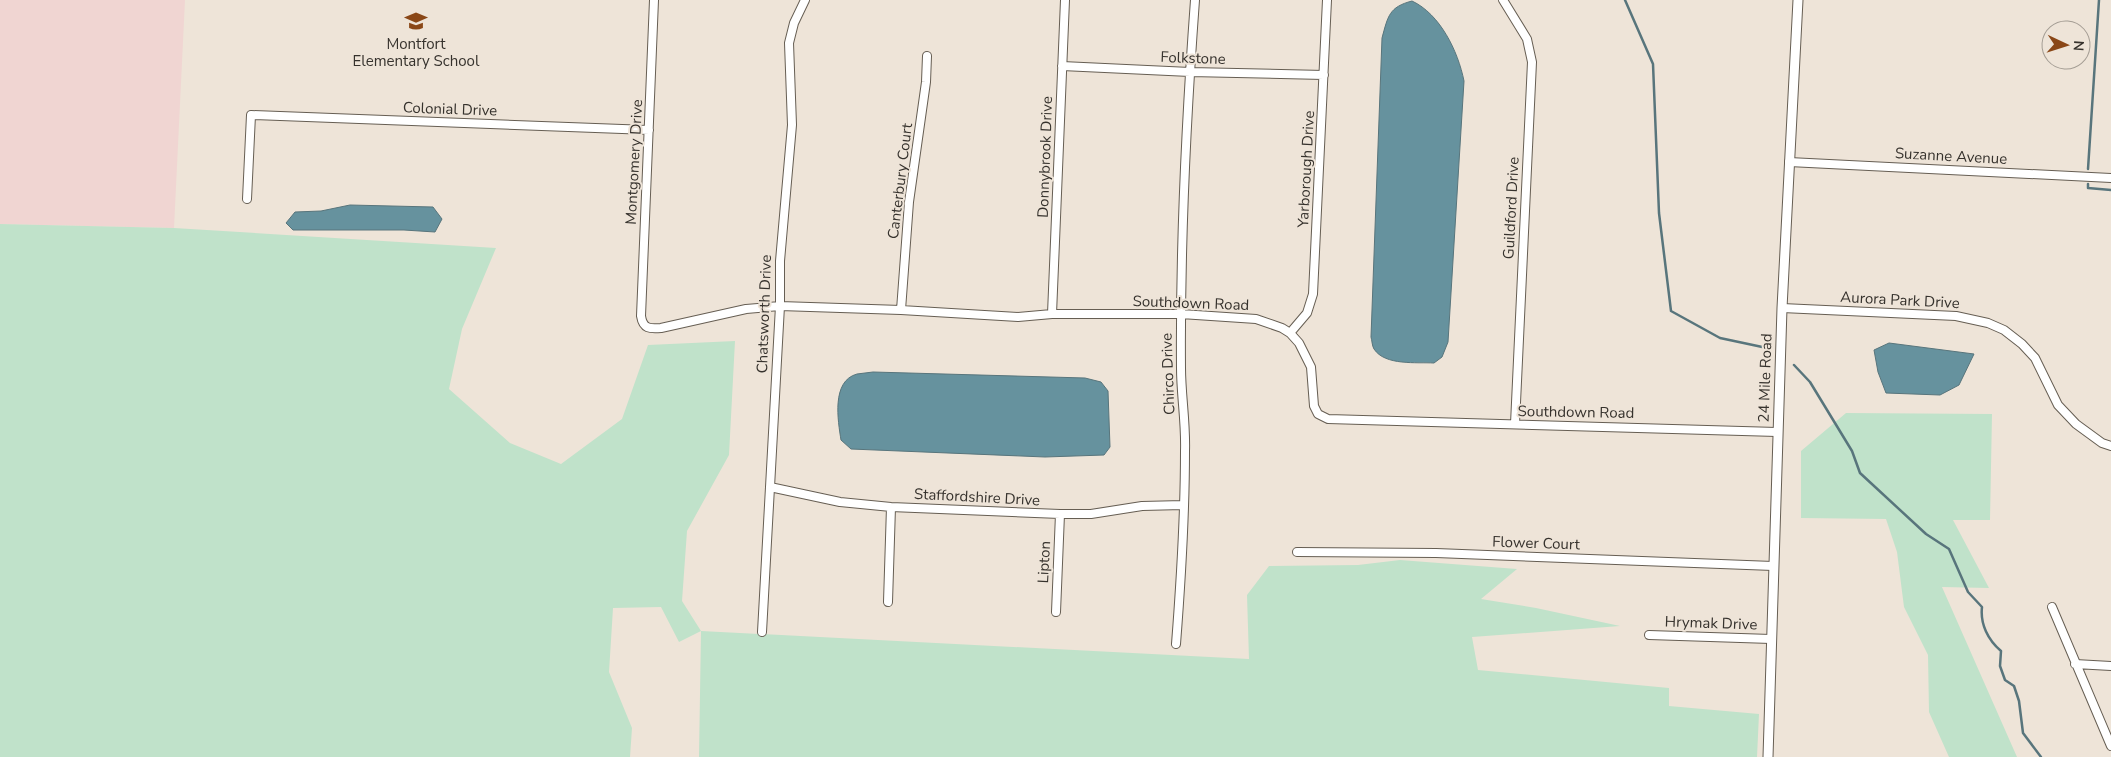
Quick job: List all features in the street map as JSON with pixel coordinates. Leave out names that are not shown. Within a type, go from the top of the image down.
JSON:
[{"type":"street","name":"Montgomery Drive","points":[[644,325],[641,310],[654,0]]},
{"type":"street","name":"Chatsworth Drive","points":[[762,632],[780,306],[780,261],[792,125],[790,43],[794,23],[805,0]]},
{"type":"street","name":"Donnybrook Drive","points":[[1052,314],[1065,0]]},
{"type":"street","name":"Chirco Drive","points":[[1176,644],[1180,597],[1186,450],[1181,399],[1181,314],[1190,72],[1195,0]]},
{"type":"street","name":"Yarborough Drive","points":[[1290,333],[1307,313],[1313,294],[1327,0]]},
{"type":"street","name":"Guildford Drive","points":[[1503,0],[1527,39],[1532,62],[1515,424]]},
{"type":"street","name":"24 Mile Road","points":[[1768,757],[1777,432],[1798,0]]},
{"type":"street","name":"Canterbury Court","points":[[901,310],[909,202],[926,82],[927,56]]},
{"type":"street","name":"Folkstone","points":[[1062,66],[1190,72],[1324,75]]},
{"type":"street","name":"Colonial Drive","points":[[247,199],[250,115],[649,130]]},
{"type":"street","name":"Suzanne Avenue","points":[[1789,162],[2111,178]]},
{"type":"street","name":"Southdown Road","points":[[644,325],[647,328],[661,328],[738,311],[780,306],[901,310],[1018,317],[1052,314],[1181,314],[1256,319],[1290,333],[1309,362],[1312,399],[1314,406],[1322,416],[1345,420],[1777,432]]},
{"type":"street","name":"Aurora Park Drive","points":[[1782,308],[1956,316],[1988,323],[2004,330],[2035,358],[2058,405],[2076,424],[2111,446]]},
{"type":"street","name":"Staffordshire Drive","points":[[770,487],[840,502],[891,507],[1091,514],[1142,506],[1184,505]]},
{"type":"street","points":[[888,602],[891,507]]},
{"type":"street","name":"Lipton","points":[[1056,612],[1060,514]]},
{"type":"street","name":"Flower Court","points":[[1297,552],[1436,553],[1773,566]]},
{"type":"street","points":[[2052,607],[2111,746]]},
{"type":"street","name":"Hrymak Drive","points":[[1650,635],[1771,639]]},
{"type":"street","points":[[2075,664],[2111,666]]},
{"type":"shaded area","points":[[0,0],[185,0],[174,228],[0,224]]},
{"type":"green space","points":[[0,224],[174,228],[496,248],[462,329],[449,389],[510,443],[561,464],[622,419],[648,345],[735,341],[729,455],[687,531],[682,601],[701,631],[679,642],[661,607],[613,608],[609,672],[632,728],[630,757],[0,757]]},
{"type":"green space","points":[[1846,413],[1992,414],[1990,520],[1953,520],[1989,588],[1942,587],[2017,757],[1949,757],[1929,712],[1928,655],[1904,607],[1897,552],[1886,519],[1801,518],[1801,451]]},
{"type":"green space","points":[[1400,560],[1517,569],[1481,599],[1536,608],[1620,626],[1472,637],[1478,670],[1669,688],[1669,706],[1759,714],[1757,757],[699,757],[701,631],[1249,659],[1247,595],[1269,566],[1358,565]]},
{"type":"water","points":[[1412,1],[1422,7],[1439,24],[1452,46],[1464,81],[1448,342],[1442,357],[1434,363],[1393,361],[1379,354],[1374,349],[1371,337],[1382,38],[1388,18],[1394,10],[1404,3]]},
{"type":"water","points":[[350,205],[433,207],[442,219],[435,232],[404,230],[293,230],[286,223],[295,212],[321,211]]},
{"type":"water","points":[[1889,343],[1974,354],[1959,385],[1940,395],[1886,393],[1878,372],[1874,350]]},
{"type":"water","points":[[873,372],[1085,378],[1101,382],[1108,391],[1110,447],[1104,455],[1045,457],[851,449],[841,440],[838,413],[840,393],[843,385],[849,378],[857,374]]},
{"type":"waterway","points":[[1625,0],[1653,64],[1659,213],[1671,311],[1720,338],[1767,348]]},
{"type":"waterway","points":[[2088,169],[2099,0]]},
{"type":"waterway","points":[[2088,184],[2088,188],[2111,190]]},
{"type":"waterway","points":[[1794,365],[1810,382],[1852,451],[1860,473],[1926,534],[1949,549],[1968,592],[1982,607],[1982,620],[1986,631],[1992,642],[2001,651],[2000,666],[2005,680],[2014,686],[2019,701],[2023,733],[2041,757]]},
{"type":"place","name":"Montfort Elementary School","points":[[416,21]]}]
